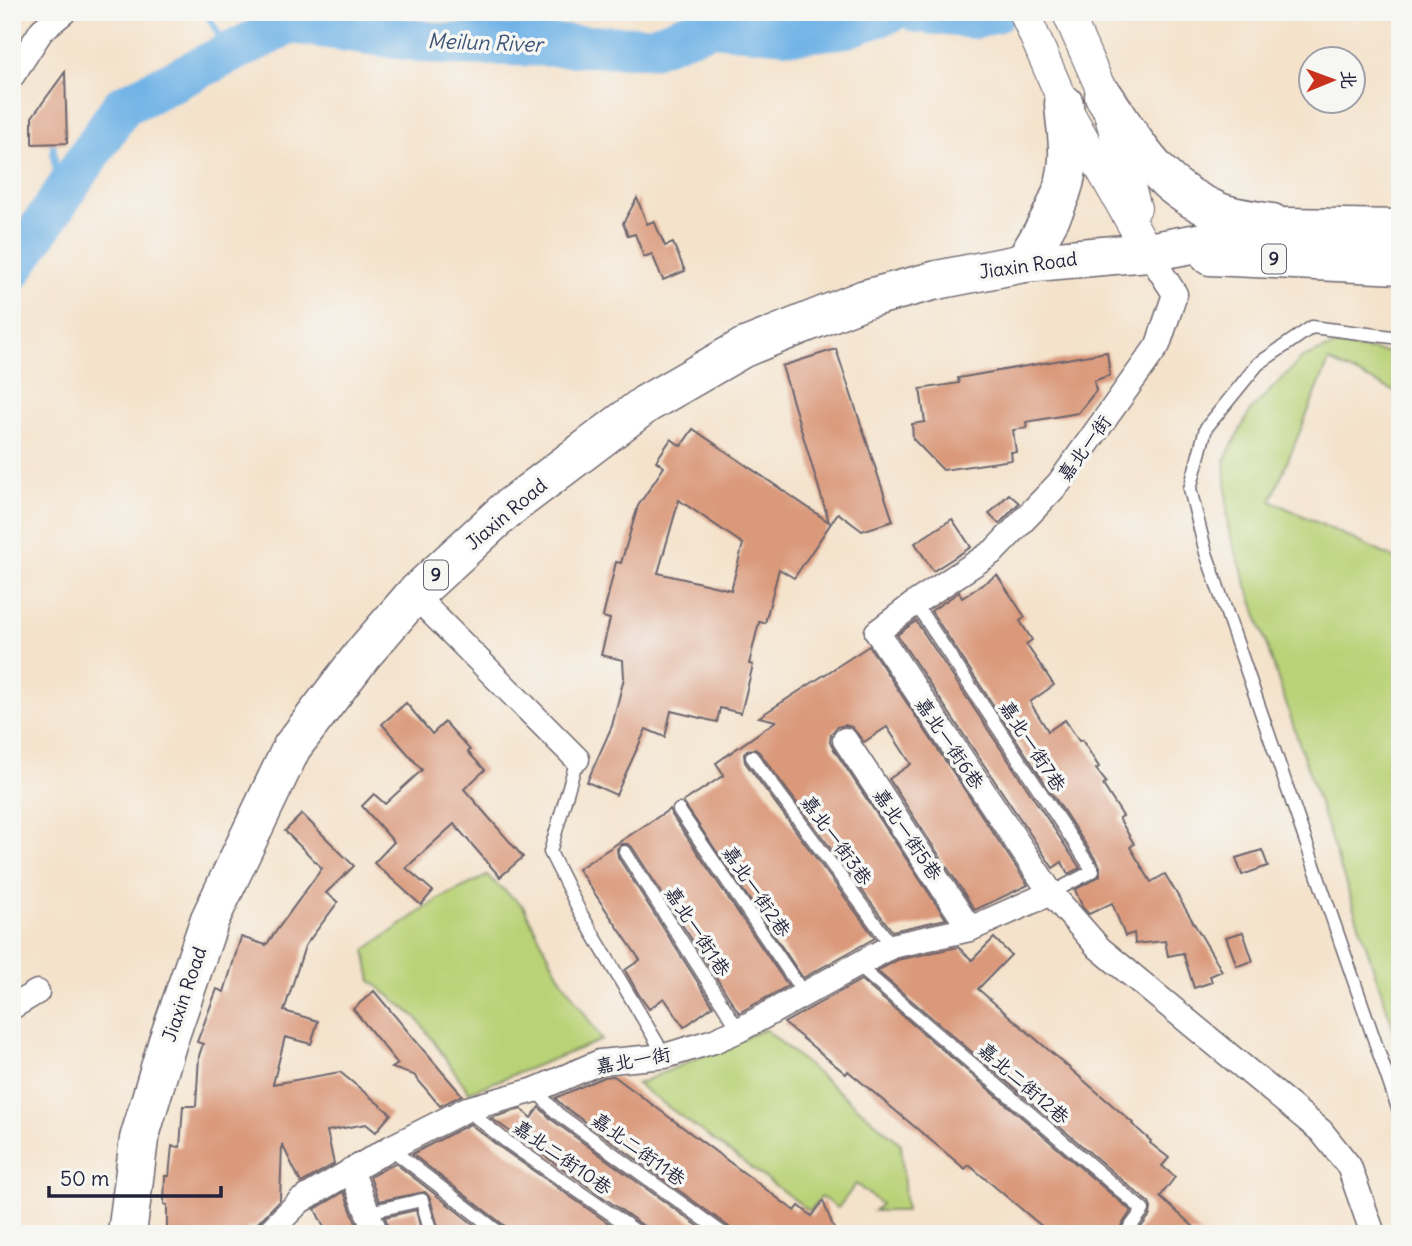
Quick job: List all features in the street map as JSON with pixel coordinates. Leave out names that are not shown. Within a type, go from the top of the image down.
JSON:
[{"type":"main road","points":[[1104,96],[1152,167],[1182,194],[1221,213],[1287,227]]},
{"type":"main road","points":[[1024,263],[1060,196],[1068,160],[1064,104]]},
{"type":"main road","name":"Jiaxin Road","points":[[127,1234],[139,1139],[167,1044],[210,919],[292,747],[363,654],[414,594],[506,510],[646,404],[743,348],[865,299],[937,280],[1024,263],[1148,252],[1287,227],[1400,229]]},
{"type":"main road","name":"Jiaxin Road","points":[[1148,252],[1400,265]]},
{"type":"street","points":[[12,76],[42,30],[64,12]]},
{"type":"street","points":[[1024,12],[1064,104],[1148,252]]},
{"type":"street","points":[[1067,12],[1104,96],[1148,252]]},
{"type":"street","name":"嘉北一街","points":[[915,603],[994,551],[1059,483],[1158,345],[1175,294],[1148,252]]},
{"type":"street","points":[[414,594],[577,759]]},
{"type":"street","name":"嘉北一街6巷","points":[[915,603],[877,632],[1051,893]]},
{"type":"street","name":"嘉北一街5巷","points":[[845,740],[970,929]]},
{"type":"street","points":[[1051,893],[1099,948],[1321,1131],[1349,1166],[1373,1234]]},
{"type":"street","name":"嘉北一街","points":[[270,1232],[300,1201],[390,1148],[467,1109],[536,1090],[600,1062],[665,1056],[714,1041],[892,946],[970,929],[1051,893]]},
{"type":"street","points":[[12,1007],[37,992]]},
{"type":"street","points":[[351,1170],[376,1234]]},
{"type":"lane","points":[[1400,338],[1312,327],[1258,364],[1206,428],[1189,489],[1206,553],[1400,1114]]},
{"type":"lane","name":"嘉北一街7巷","points":[[915,603],[1093,871],[1051,893]]},
{"type":"lane","name":"嘉北一街3巷","points":[[752,757],[892,946]]},
{"type":"lane","points":[[577,759],[550,852],[580,912],[665,1056]]},
{"type":"lane","name":"嘉北一街2巷","points":[[679,810],[804,995]]},
{"type":"lane","name":"嘉北一街1巷","points":[[625,852],[739,1030]]},
{"type":"lane","name":"嘉北二街12巷","points":[[858,966],[1143,1210],[1125,1234]]},
{"type":"lane","name":"嘉北二街11巷","points":[[536,1090],[557,1113],[724,1234]]},
{"type":"lane","name":"嘉北二街10巷","points":[[467,1109],[506,1141],[640,1234]]},
{"type":"lane","points":[[390,1148],[501,1234]]},
{"type":"lane","points":[[351,1170],[369,1212],[422,1200],[431,1234]]},
{"type":"green space","points":[[1336,345],[1400,354],[1400,394],[1329,361],[1271,501],[1400,561],[1400,1048],[1228,528],[1225,459],[1250,411],[1302,358]]},
{"type":"green space","points":[[487,876],[523,906],[560,977],[602,1040],[469,1092],[417,1018],[371,981],[365,950],[440,898]]},
{"type":"green space","points":[[765,1029],[901,1144],[906,1211],[874,1211],[881,1204],[856,1184],[838,1208],[821,1197],[810,1211],[637,1084]]},
{"type":"building","points":[[65,72],[67,143],[32,144],[32,117]]},
{"type":"building","points":[[637,198],[647,224],[654,221],[665,246],[673,243],[685,271],[663,280],[652,254],[644,257],[635,234],[628,236],[623,223]]},
{"type":"building","points":[[836,349],[893,521],[862,531],[838,513],[794,578],[779,569],[765,623],[759,622],[749,664],[753,665],[741,713],[720,708],[717,722],[671,711],[665,737],[646,729],[616,795],[587,782],[612,726],[624,678],[623,660],[601,655],[610,619],[603,617],[616,562],[621,563],[638,506],[664,467],[656,461],[671,439],[681,446],[693,429],[829,522],[782,366]],"holes":[[[679,500],[743,544],[731,590],[658,573]]]},
{"type":"building","points":[[1107,352],[1110,375],[1094,381],[1096,391],[1078,413],[1026,422],[1027,428],[1013,430],[1016,452],[1011,452],[1012,460],[943,470],[913,439],[912,424],[925,422],[920,389],[959,383],[958,378]]},
{"type":"building","points":[[1009,494],[1019,503],[999,524],[989,514]]},
{"type":"building","points":[[952,519],[971,547],[933,571],[915,543]]},
{"type":"building","points":[[997,575],[1025,617],[1020,621],[1032,640],[1026,644],[1054,685],[1030,702],[1048,731],[1065,720],[1079,741],[1082,740],[1099,767],[1096,769],[1106,782],[1103,785],[1123,816],[1119,818],[1134,844],[1130,847],[1151,882],[1165,874],[1222,971],[1210,976],[1212,982],[1194,988],[1183,953],[1168,956],[1165,941],[1135,944],[1134,933],[1125,936],[1112,903],[1089,914],[1083,908],[1075,890],[1100,876],[1100,866],[931,611],[959,592],[962,598]]},
{"type":"building","points":[[916,621],[1080,868],[1068,874],[1062,862],[1053,868],[897,635]]},
{"type":"building","points":[[869,646],[1028,885],[975,910],[889,779],[911,764],[887,727],[864,742],[852,727],[837,727],[831,734],[830,742],[833,748],[946,919],[892,931],[759,752],[755,749],[747,750],[744,754],[745,762],[875,938],[803,978],[683,802],[724,775],[716,763],[776,721],[759,717]]},
{"type":"building","points":[[406,703],[432,734],[445,722],[470,750],[468,752],[485,770],[464,789],[523,857],[500,877],[454,824],[406,868],[433,891],[421,905],[374,863],[394,842],[362,806],[374,794],[385,804],[422,770],[382,724]]},
{"type":"building","points":[[670,809],[788,986],[739,1013],[632,847],[621,844],[617,849],[618,857],[713,1006],[684,1027],[664,998],[649,1009],[639,995],[625,970],[640,960],[578,869]]},
{"type":"building","points":[[302,814],[354,866],[326,893],[338,902],[305,946],[284,1011],[318,1021],[311,1044],[285,1037],[273,1084],[340,1072],[391,1114],[376,1132],[366,1124],[327,1131],[334,1164],[301,1183],[282,1144],[280,1200],[254,1227],[247,1227],[247,1234],[167,1234],[165,1176],[169,1176],[172,1146],[180,1147],[183,1106],[196,1106],[199,1056],[203,1044],[197,1042],[217,989],[224,992],[241,937],[266,945],[322,868],[285,831]]},
{"type":"building","points":[[1262,850],[1268,866],[1242,875],[1236,858]]},
{"type":"building","points":[[1243,932],[1253,961],[1237,966],[1226,937]]},
{"type":"building","points":[[994,938],[1011,955],[978,989],[1133,1123],[1150,1143],[1169,1158],[1162,1166],[1175,1177],[1160,1197],[1202,1234],[1136,1234],[1150,1215],[1149,1203],[877,971],[897,960],[958,947],[972,960]]},
{"type":"building","points":[[861,980],[1131,1211],[1116,1234],[1051,1234],[969,1165],[965,1169],[848,1071],[846,1074],[784,1023]]},
{"type":"building","points":[[374,991],[462,1095],[440,1106],[414,1075],[392,1068],[398,1064],[353,1009]]},
{"type":"building","points":[[614,1076],[795,1211],[799,1206],[812,1216],[823,1201],[836,1234],[733,1234],[729,1227],[555,1098],[604,1077]]},
{"type":"building","points":[[539,1107],[552,1120],[709,1234],[649,1234],[645,1227],[491,1118],[521,1109],[531,1118]]},
{"type":"building","points":[[470,1124],[624,1234],[510,1234],[506,1227],[412,1154]]},
{"type":"building","points":[[395,1163],[486,1234],[440,1234],[430,1198],[425,1192],[379,1201],[370,1177]]},
{"type":"building","points":[[344,1192],[360,1234],[327,1234],[315,1209]]},
{"type":"building","points":[[416,1210],[422,1234],[391,1234],[385,1217]]},
{"type":"waterway","points":[[206,12],[229,53]]},
{"type":"waterway","points":[[798,33],[807,12]]},
{"type":"waterway","name":"Meilun River","points":[[12,270],[122,106],[291,23],[442,44],[652,47],[712,25],[798,33],[847,27],[890,12]]},
{"type":"waterway","name":"Meilun River","points":[[918,12],[976,18],[995,12]]},
{"type":"waterway","points":[[53,144],[58,202]]}]
